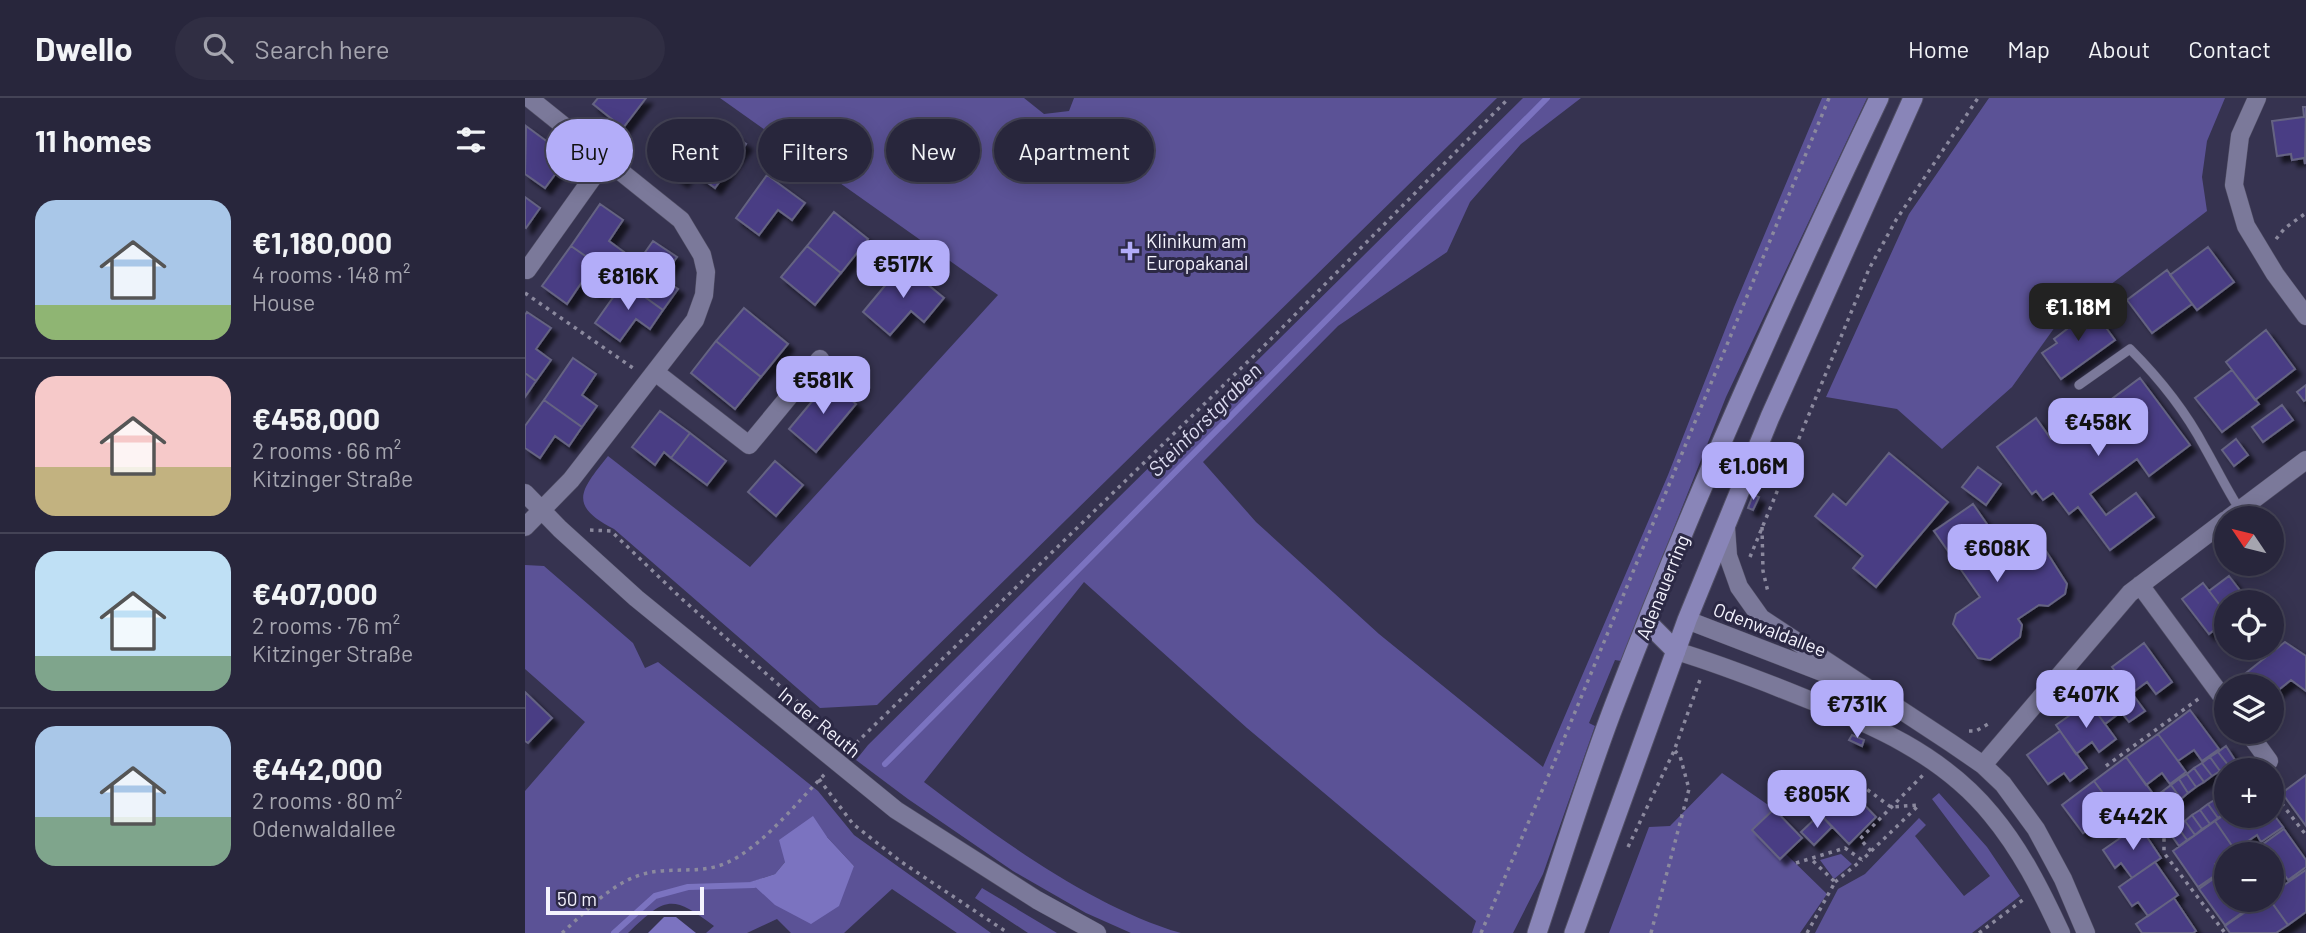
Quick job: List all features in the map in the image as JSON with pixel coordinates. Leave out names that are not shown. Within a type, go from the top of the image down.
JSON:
[{"type":"main road","name":"Adenauerring","points":[[1537,933],[1607,724],[1725,431],[1796,272],[1879,98]]},
{"type":"main road","name":"Adenauerring","points":[[1574,933],[1676,651],[1770,417],[1913,98]]},
{"type":"main road","points":[[1647,622],[1688,620]]},
{"type":"main road","points":[[1647,622],[1676,651]]},
{"type":"street","points":[[529,98],[556,119]]},
{"type":"street","points":[[2257,98],[2239,136],[2234,185],[2246,226],[2306,316]]},
{"type":"street","points":[[525,527],[571,480],[695,320],[704,295],[706,272],[702,255],[681,220],[633,181]]},
{"type":"street","points":[[525,270],[590,182]]},
{"type":"street","points":[[652,375],[749,445],[820,359]]},
{"type":"street","points":[[2245,506],[2306,460]]},
{"type":"street","name":"In der Reuth","points":[[525,493],[560,529],[636,598],[897,810],[1037,900],[1097,933]]},
{"type":"street","name":"Odenwaldallee","points":[[1725,528],[1728,556],[1739,587],[1761,618],[1983,765],[2003,784],[2036,829],[2063,879],[2086,933]]},
{"type":"street","points":[[1983,765],[2130,593],[2214,530]]},
{"type":"street","points":[[2140,585],[2214,686]]},
{"type":"street","name":"Odenwaldallee","points":[[1688,620],[1876,694]]},
{"type":"street","points":[[1676,651],[1710,661],[1846,715],[1893,736],[1948,772],[1989,812],[2021,854],[2061,933]]},
{"type":"lane","points":[[2079,385],[2130,349],[2159,377],[2205,447],[2229,506]]},
{"type":"path","points":[[562,933],[611,889],[629,878],[659,871],[688,872],[722,865],[739,857],[769,831],[836,762],[1268,342],[1509,98]]},
{"type":"path","points":[[1481,933],[1562,745],[1829,98]]},
{"type":"path","points":[[1762,525],[1870,269],[1896,220],[1978,98]]},
{"type":"path","points":[[2262,253],[2285,228],[2306,213]]},
{"type":"path","points":[[525,293],[652,375]]},
{"type":"path","points":[[560,529],[611,531],[682,599],[823,723]]},
{"type":"path","points":[[1627,850],[1674,751],[1699,680],[1707,681]]},
{"type":"path","points":[[2106,766],[2214,688]]},
{"type":"path","points":[[1651,933],[1689,789],[1680,756],[1674,751]]},
{"type":"path","points":[[1913,767],[1931,779]]},
{"type":"path","points":[[1785,814],[1824,775],[1834,774],[1854,781],[1891,807],[1919,805],[1835,882],[1807,933]]},
{"type":"path","points":[[1871,851],[1860,839],[1924,774]]},
{"type":"path","points":[[819,779],[853,824],[899,861],[1008,933]]},
{"type":"path","points":[[2284,807],[2306,835]]},
{"type":"path","points":[[2182,813],[2164,827],[2164,853],[2225,933]]},
{"type":"path","points":[[1796,863],[1845,848],[1862,860]]},
{"type":"path","points":[[1811,859],[1835,882]]},
{"type":"path","points":[[1979,933],[2040,888]]},
{"type":"shaded area","points":[[720,98],[1024,98],[1044,114],[1069,111],[1074,98],[1497,98],[877,705],[820,708],[614,529],[589,512],[583,496],[586,488],[608,456],[750,567],[998,295],[839,182],[872,182],[872,119],[758,119],[758,125]]},
{"type":"shaded area","points":[[1523,98],[1581,98],[1521,144],[1470,202],[1447,252],[1338,326],[1203,462],[1256,522],[1379,634],[1543,767],[1668,475],[1734,307],[1822,98],[1867,98],[1726,397],[1621,661],[1615,660],[1589,723],[1595,726],[1543,874],[1513,933],[1472,933],[1476,921],[1247,728],[1084,582],[924,782],[1014,848],[1080,889],[1147,921],[1181,933],[1131,933],[1086,913],[1013,871],[856,760],[868,745]]},
{"type":"shaded area","points":[[1989,98],[2225,98],[2207,141],[2202,177],[2207,211],[2055,327],[2012,387],[1942,449],[1897,409],[1826,397],[1909,214]]},
{"type":"shaded area","points":[[525,565],[544,566],[633,643],[645,668],[658,662],[818,791],[854,835],[991,933],[957,933],[892,889],[844,933],[791,933],[777,919],[747,933],[706,933],[714,926],[688,909],[669,904],[651,912],[628,933],[525,933],[525,791],[585,722],[525,669]],"holes":[[[827,837],[854,866],[751,882],[775,874],[785,862]]]},
{"type":"shaded area","points":[[1722,773],[1774,809],[1752,830],[1780,859],[1786,854],[1827,894],[1800,933],[1609,933],[1649,827],[1670,826]]},
{"type":"shaded area","points":[[1939,793],[1987,847],[2020,896],[1972,933],[1815,933],[1838,889],[1865,874],[1919,818],[1926,825],[1915,836],[1964,896],[1990,876],[1932,799]]},
{"type":"shaded area","points":[[813,816],[827,837],[854,866],[839,906],[811,924],[775,905],[750,882],[775,874],[785,862],[779,840]]},
{"type":"shaded area","points":[[1841,854],[1852,864],[1834,879],[1820,860]]},
{"type":"shaded area","points":[[982,888],[1057,933],[1028,933],[975,898]]},
{"type":"shaded area","points":[[664,917],[676,917],[696,933],[648,933]]},
{"type":"building","points":[[598,98],[646,98],[630,119],[612,119],[593,104]]},
{"type":"building","points":[[2303,107],[2306,107],[2305,164],[2304,158],[2292,160],[2291,154],[2277,156],[2272,121],[2304,117]]},
{"type":"building","points":[[526,126],[546,141],[546,182],[549,182],[545,188],[525,174]]},
{"type":"building","points":[[707,182],[719,182],[715,188]]},
{"type":"building","points":[[762,182],[776,182],[805,203],[792,220],[778,210],[759,235],[736,218]]},
{"type":"building","points":[[525,197],[540,208],[526,228],[525,227]]},
{"type":"building","points":[[600,204],[623,220],[609,241],[624,252],[610,273],[571,246]]},
{"type":"building","points":[[834,212],[868,239],[841,273],[807,246]]},
{"type":"building","points":[[653,241],[677,257],[662,278],[678,289],[663,310],[624,282]]},
{"type":"building","points":[[571,246],[610,273],[596,292],[582,282],[567,304],[542,286]]},
{"type":"building","points":[[807,246],[841,273],[815,305],[781,277]]},
{"type":"building","points":[[2208,247],[2234,282],[2197,310],[2170,275]]},
{"type":"building","points":[[903,264],[944,298],[924,322],[911,311],[890,335],[863,312]]},
{"type":"building","points":[[2167,270],[2192,304],[2152,333],[2127,300]]},
{"type":"building","points":[[624,282],[663,310],[650,329],[636,319],[620,341],[595,323]]},
{"type":"building","points":[[2091,307],[2115,340],[2061,379],[2042,353],[2057,343],[2054,339],[2067,329],[2064,325]]},
{"type":"building","points":[[744,308],[788,344],[761,377],[716,341]]},
{"type":"building","points":[[527,312],[551,328],[536,349],[551,360],[536,381],[525,373]]},
{"type":"building","points":[[2266,330],[2295,369],[2255,400],[2226,362]]},
{"type":"building","points":[[716,341],[761,377],[735,409],[691,373]]},
{"type":"building","points":[[573,358],[596,374],[582,395],[597,406],[582,427],[544,400]]},
{"type":"building","points":[[2232,370],[2259,404],[2222,432],[2195,398]]},
{"type":"building","points":[[525,373],[536,381],[525,397]]},
{"type":"building","points":[[2140,378],[2190,445],[2149,476],[2137,459],[2090,494],[2106,515],[2136,493],[2154,517],[2110,550],[2078,507],[2069,514],[2053,493],[2043,500],[2036,491],[2032,494],[1997,447],[2036,418],[2051,439],[2088,412],[2090,415]]},
{"type":"building","points":[[829,381],[856,404],[816,452],[789,429]]},
{"type":"building","points":[[2306,385],[2306,400],[2304,401],[2297,392]]},
{"type":"building","points":[[544,400],[582,427],[569,446],[555,436],[540,458],[525,448],[525,426]]},
{"type":"building","points":[[2282,405],[2293,420],[2263,442],[2252,427]]},
{"type":"building","points":[[660,411],[690,433],[671,458],[664,452],[655,465],[632,447]]},
{"type":"building","points":[[690,433],[726,461],[707,485],[671,458]]},
{"type":"building","points":[[2236,439],[2248,455],[2234,466],[2222,450]]},
{"type":"building","points":[[1889,453],[1948,502],[1876,587],[1853,568],[1863,556],[1815,516],[1833,494],[1846,505]]},
{"type":"building","points":[[775,461],[803,485],[776,516],[748,492]]},
{"type":"building","points":[[1978,467],[2001,484],[1986,505],[1962,487]]},
{"type":"building","points":[[1753,495],[1759,497],[1753,510],[1748,508]]},
{"type":"building","points":[[1973,504],[2015,564],[2038,547],[2046,551],[2067,584],[2065,594],[2048,606],[2039,605],[2018,619],[2022,625],[2020,637],[1990,660],[1978,658],[1953,624],[1956,614],[1980,597],[1934,531]]},
{"type":"building","points":[[2229,576],[2240,590],[2214,590],[2214,597],[2209,591]]},
{"type":"building","points":[[2203,583],[2214,597],[2214,630],[2209,634],[2182,599]]},
{"type":"building","points":[[2144,643],[2172,682],[2156,694],[2147,682],[2132,693],[2112,667]]},
{"type":"building","points":[[2284,643],[2306,656],[2306,691],[2291,680],[2284,686],[2284,674],[2246,673],[2262,660],[2284,660]]},
{"type":"building","points":[[2116,672],[2145,711],[2129,722],[2121,712],[2105,724],[2084,695]]},
{"type":"building","points":[[525,692],[552,718],[528,743],[525,741]]},
{"type":"building","points":[[2089,702],[2116,739],[2099,752],[2092,742],[2076,754],[2056,725]]},
{"type":"building","points":[[2190,710],[2219,749],[2202,761],[2194,750],[2178,761],[2158,734]]},
{"type":"building","points":[[2060,731],[2087,768],[2070,781],[2064,773],[2048,784],[2027,755]]},
{"type":"building","points":[[2158,734],[2186,772],[2170,784],[2162,773],[2146,785],[2126,757]]},
{"type":"building","points":[[1852,735],[1864,740],[1862,746],[1849,740]]},
{"type":"building","points":[[2226,746],[2234,758],[2223,758],[2218,752]]},
{"type":"building","points":[[2218,752],[2223,758],[2214,758],[2214,763],[2210,757]]},
{"type":"building","points":[[2126,757],[2154,795],[2138,806],[2131,797],[2115,809],[2094,781]]},
{"type":"building","points":[[2210,757],[2214,763],[2214,775],[2212,776],[2202,763]]},
{"type":"building","points":[[2202,763],[2212,776],[2204,782],[2194,768]]},
{"type":"building","points":[[2194,768],[2204,782],[2196,787],[2187,774]]},
{"type":"building","points":[[2187,774],[2196,787],[2188,793],[2179,779]]},
{"type":"building","points":[[2306,775],[2306,826],[2284,796],[2284,792]]},
{"type":"building","points":[[2179,779],[2188,793],[2181,799],[2171,785]]},
{"type":"building","points":[[2094,781],[2121,818],[2104,830],[2098,822],[2083,833],[2062,805]]},
{"type":"building","points":[[2171,785],[2181,799],[2173,804],[2163,791]]},
{"type":"building","points":[[1847,787],[1876,817],[1849,844],[1820,814]]},
{"type":"building","points":[[2163,791],[2173,804],[2165,810],[2155,796]]},
{"type":"building","points":[[2155,796],[2165,810],[2157,815],[2147,802]]},
{"type":"building","points":[[2214,800],[2214,812],[2208,804]]},
{"type":"building","points":[[2208,804],[2214,812],[2214,821],[2210,824],[2200,810]]},
{"type":"building","points":[[1774,809],[1802,838],[1780,859],[1752,830]]},
{"type":"building","points":[[2200,810],[2210,824],[2202,829],[2192,815]]},
{"type":"building","points":[[1820,814],[1832,827],[1814,845],[1801,832]]},
{"type":"building","points":[[2192,815],[2202,829],[2195,835],[2185,821]]},
{"type":"building","points":[[2185,821],[2195,835],[2187,840],[2177,826]]},
{"type":"building","points":[[2214,822],[2214,828],[2220,828],[2229,842],[2214,842],[2214,876],[2198,887],[2173,851]]},
{"type":"building","points":[[2139,825],[2161,858],[2132,878],[2121,863],[2115,868],[2103,850]]},
{"type":"building","points":[[2177,826],[2187,840],[2179,846],[2169,832]]},
{"type":"building","points":[[2220,828],[2282,828],[2261,842],[2257,835],[2247,842],[2229,842]]},
{"type":"building","points":[[2284,829],[2306,860],[2306,867],[2288,880],[2284,874],[2284,842],[2266,842]]},
{"type":"building","points":[[2155,862],[2178,895],[2148,916],[2138,902],[2132,906],[2119,887]]},
{"type":"building","points":[[2306,870],[2306,912],[2288,925],[2279,912],[2284,912],[2284,885]]},
{"type":"building","points":[[2214,878],[2214,910],[2199,889]]},
{"type":"building","points":[[2174,898],[2196,931],[2142,933],[2136,924]]},
{"type":"building","points":[[2216,912],[2243,912],[2225,925]]},
{"type":"building","points":[[2245,912],[2279,912],[2288,925],[2276,933],[2230,933],[2225,926]]},
{"type":"waterway","name":"Steinforstgraben","points":[[885,764],[1547,98]]},
{"type":"waterway","name":"Steinforstgraben","points":[[614,933],[655,896],[688,887],[754,885]]},
{"type":"place","name":"Klinikum am Europakanal","points":[[1130,251]]}]
